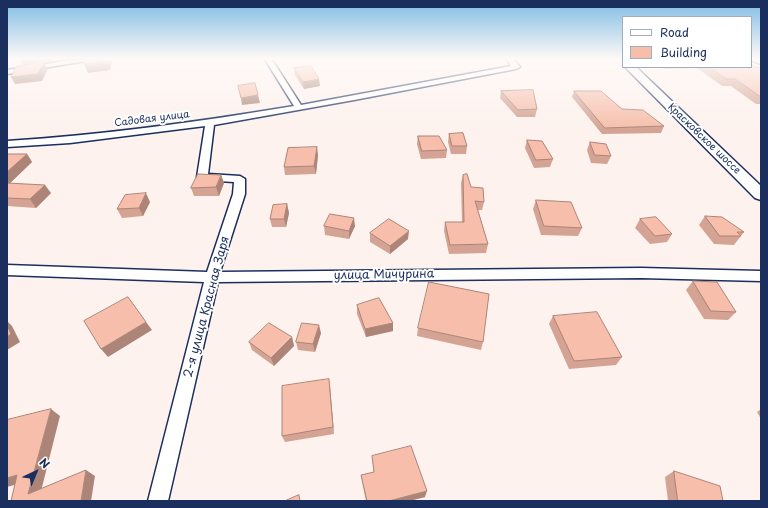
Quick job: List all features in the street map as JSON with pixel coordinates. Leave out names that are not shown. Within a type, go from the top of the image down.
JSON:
[{"type":"main road","name":"Красковское шоссе","points":[[645,82],[761,195]]},
{"type":"street","points":[[282,82],[299,108]]},
{"type":"street","name":"Садовая улица","points":[[7,144],[70,140],[210,124],[438,82]]},
{"type":"street","name":"2-я улица Красная Заря","points":[[158,501],[212,278],[239,194],[240,179],[202,176],[210,124]]},
{"type":"street","name":"улица Мичурина","points":[[7,270],[212,278],[641,272],[761,276]]},
{"type":"building","points":[[739,82],[761,82],[761,97]]},
{"type":"building","points":[[255,83],[258,95],[241,98],[238,86]]},
{"type":"building","points":[[533,90],[537,109],[518,110],[501,91]]},
{"type":"building","points":[[574,91],[601,91],[622,109],[643,110],[664,126],[605,128]]},
{"type":"building","points":[[463,133],[467,146],[452,146],[449,134]]},
{"type":"building","points":[[418,136],[439,136],[447,150],[422,151]]},
{"type":"building","points":[[527,140],[542,141],[553,159],[536,160]]},
{"type":"building","points":[[590,142],[606,144],[611,156],[595,155]]},
{"type":"building","points":[[317,147],[314,166],[284,167],[288,148]]},
{"type":"building","points":[[7,154],[27,154],[7,172]]},
{"type":"building","points":[[198,174],[221,175],[216,187],[191,188]]},
{"type":"building","points":[[467,174],[471,187],[483,188],[484,202],[475,201],[488,244],[450,245],[445,222],[464,222],[463,175]]},
{"type":"building","points":[[7,183],[45,185],[30,199],[7,198]]},
{"type":"building","points":[[146,193],[139,208],[117,209],[125,195]]},
{"type":"building","points":[[536,200],[571,202],[582,228],[544,226]]},
{"type":"building","points":[[287,204],[284,219],[270,219],[273,205]]},
{"type":"building","points":[[330,214],[354,218],[349,231],[324,226]]},
{"type":"building","points":[[705,216],[722,217],[744,232],[737,232],[741,236],[720,236]]},
{"type":"building","points":[[656,217],[672,234],[655,236],[640,219]]},
{"type":"building","points":[[389,219],[409,231],[390,246],[370,233]]},
{"type":"building","points":[[693,281],[717,282],[736,312],[711,311]]},
{"type":"building","points":[[429,282],[489,294],[483,342],[418,328]]},
{"type":"building","points":[[128,297],[146,322],[101,349],[84,321]]},
{"type":"building","points":[[379,298],[393,323],[365,329],[357,305]]},
{"type":"building","points":[[597,312],[622,357],[574,361],[553,316]]},
{"type":"building","points":[[269,323],[292,337],[271,358],[249,342]]},
{"type":"building","points":[[302,323],[319,325],[313,344],[296,342]]},
{"type":"building","points":[[7,325],[11,334],[7,337]]},
{"type":"building","points":[[329,379],[333,427],[282,436],[282,386]]},
{"type":"building","points":[[51,409],[28,494],[86,470],[81,501],[11,501],[17,475],[7,478],[7,420]]},
{"type":"building","points":[[411,446],[427,491],[389,501],[367,501],[361,475],[374,472],[372,456]]},
{"type":"building","points":[[674,471],[720,486],[723,501],[678,501]]},
{"type":"building","points":[[299,495],[300,501],[285,501]]}]
